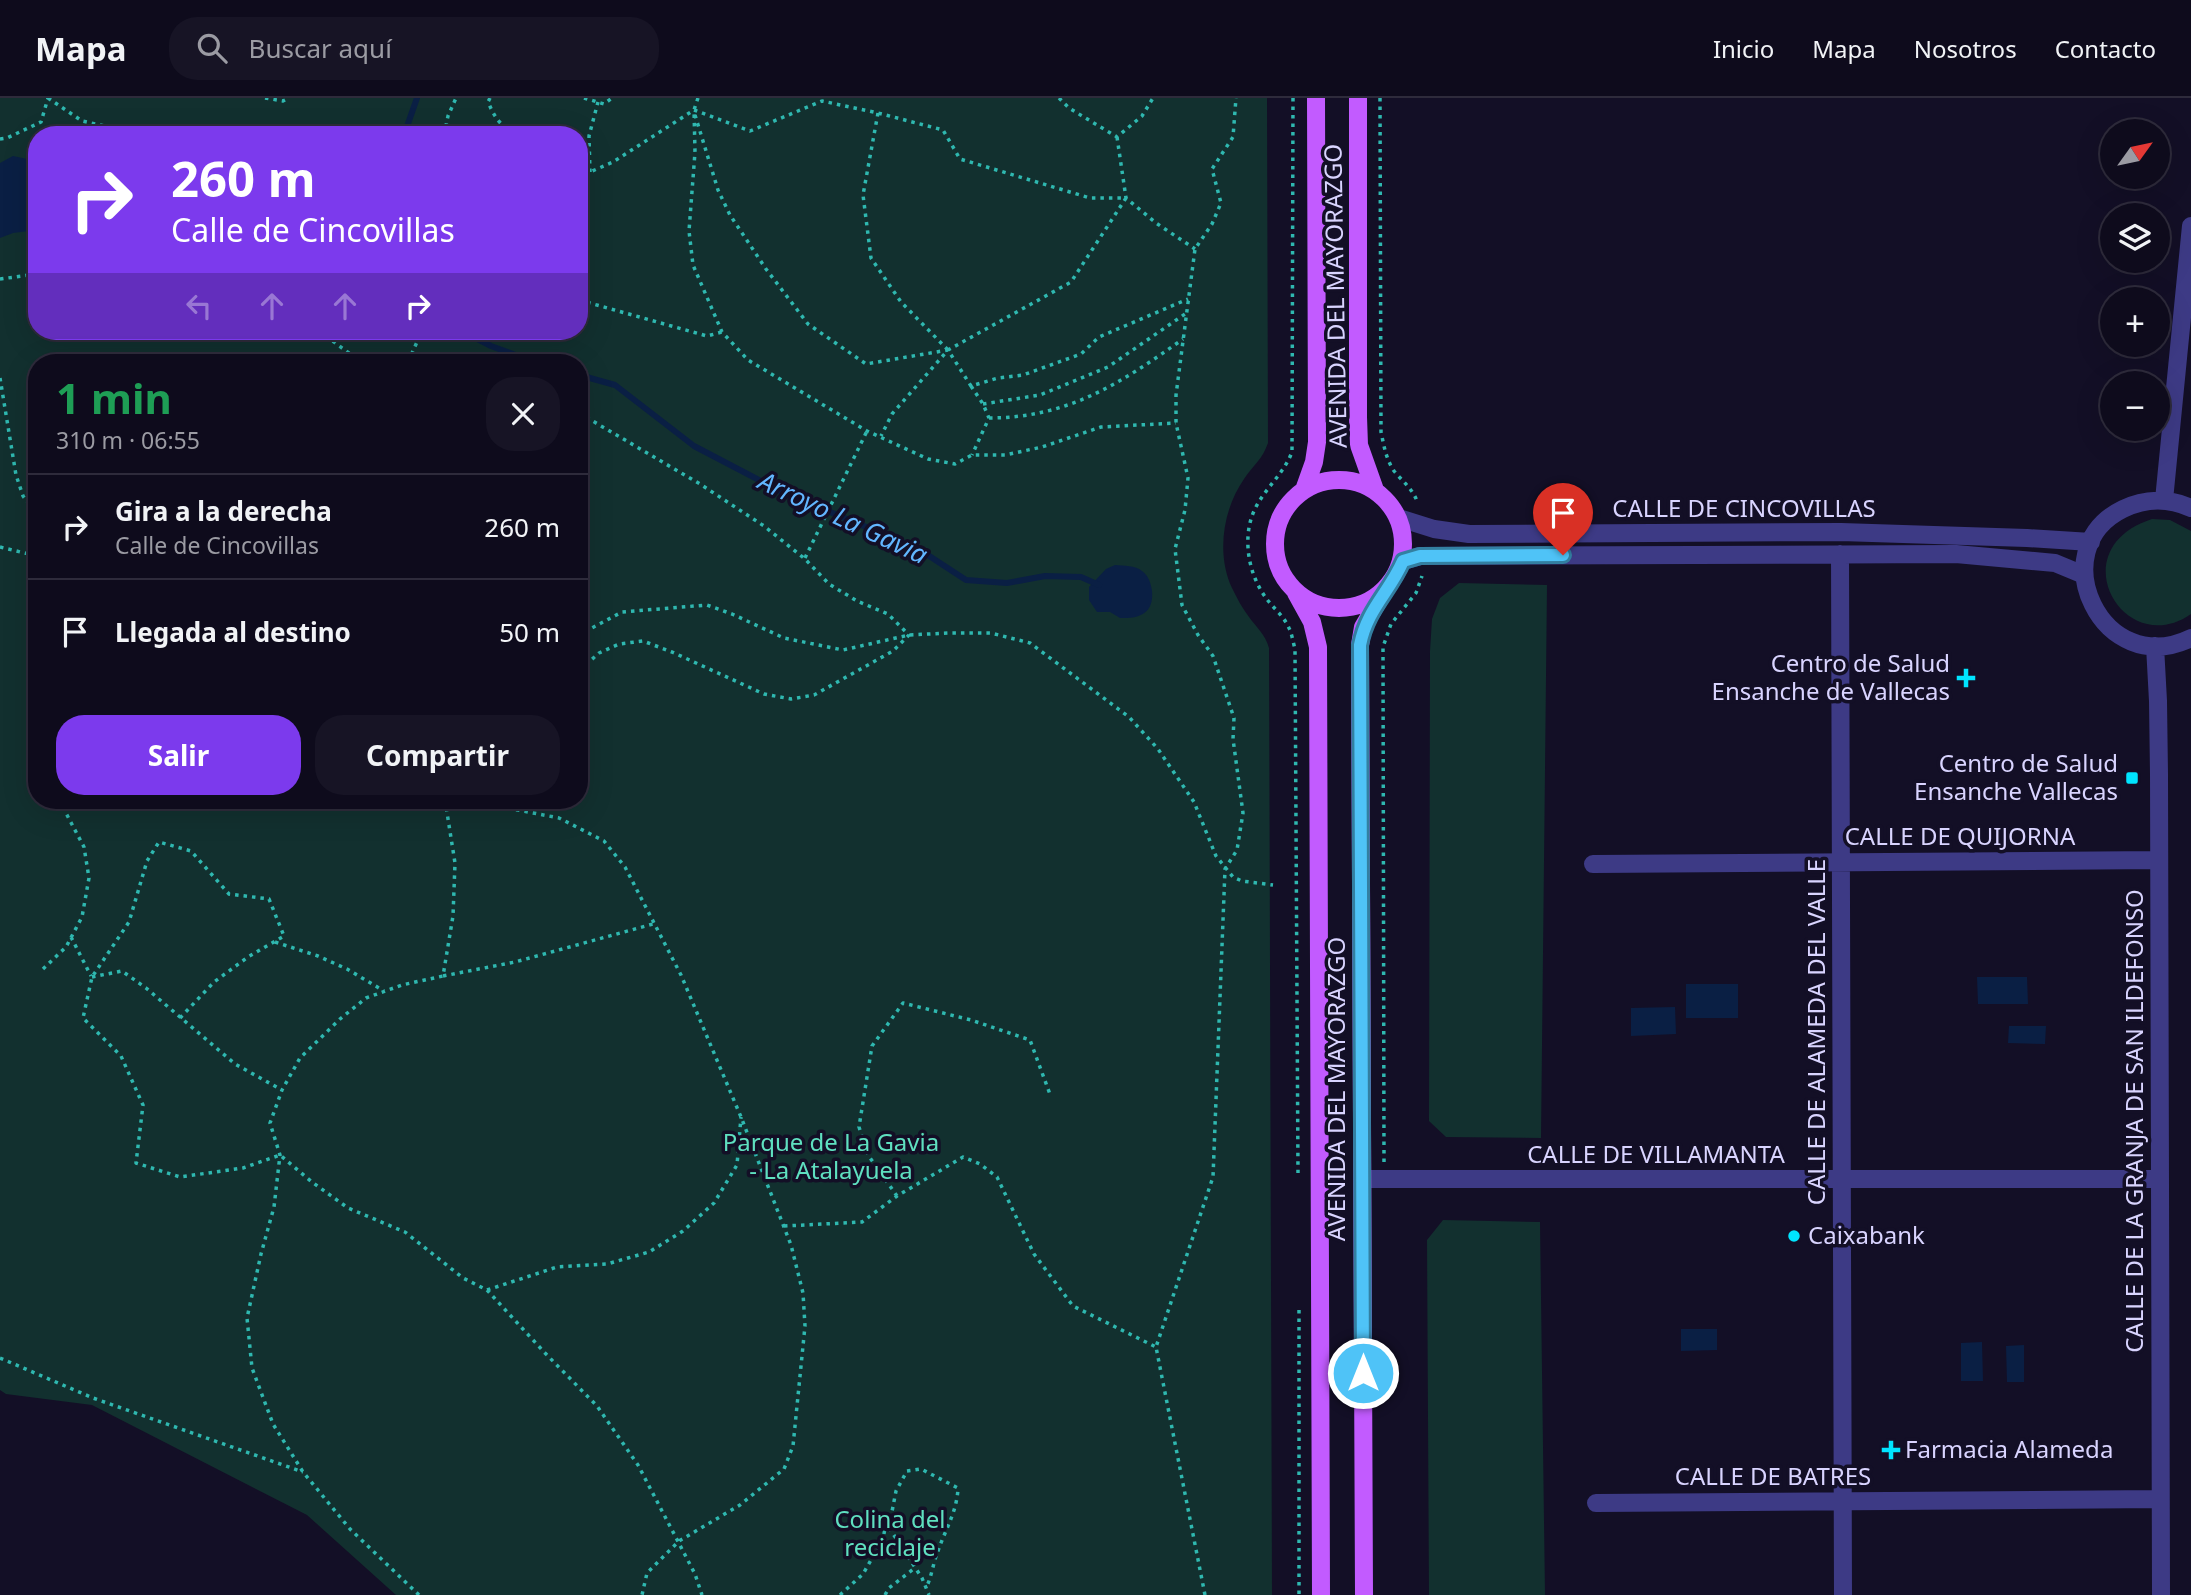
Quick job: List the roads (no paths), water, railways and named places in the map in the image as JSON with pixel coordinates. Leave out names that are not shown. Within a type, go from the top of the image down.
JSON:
[{"type":"main road","name":"AVENIDA DEL MAYORAZGO","points":[[1304,490],[1314,462],[1317,442],[1316,98]]},
{"type":"main road","name":"AVENIDA DEL MAYORAZGO","points":[[1358,98],[1359,445],[1375,491]]},
{"type":"main road","points":[[1321,482],[1358,482],[1375,491],[1389,503],[1399,518],[1404,539],[1403,561],[1395,579],[1366,603],[1344,610],[1323,608],[1296,593],[1278,566],[1274,545],[1278,524],[1288,505],[1304,490],[1321,482]]},
{"type":"main road","name":"AVENIDA DEL MAYORAZGO","points":[[1364,1595],[1360,645],[1363,626],[1385,590]]},
{"type":"main road","name":"AVENIDA DEL MAYORAZGO","points":[[1296,593],[1312,622],[1318,646],[1321,1595]]},
{"type":"street","points":[[2164,500],[2191,226]]},
{"type":"street","points":[[2191,508],[2164,500],[2136,503],[2117,512],[2102,525],[2091,542],[2084,575],[2094,609],[2120,636],[2135,643],[2155,646],[2171,645],[2191,638]]},
{"type":"street","name":"CALLE DE CINCOVILLAS","points":[[1399,518],[1434,529],[1469,534],[1841,532],[2091,542]]},
{"type":"street","name":"CALLE DE CINCOVILLAS","points":[[1403,561],[1420,556],[1911,553],[1994,556],[2055,563],[2084,575]]},
{"type":"street","name":"CALLE DE ALAMEDA DEL VALLE","points":[[1840,554],[1843,1595]]},
{"type":"street","name":"CALLE DE LA GRANJA DE SAN ILDEFONSO","points":[[2155,646],[2158,701],[2161,1595]]},
{"type":"street","name":"CALLE DE QUIJORNA","points":[[1593,863],[2159,860]]},
{"type":"street","name":"CALLE DE VILLAMANTA","points":[[1363,1179],[2159,1179]]},
{"type":"street","name":"CALLE DE BATRES","points":[[1596,1503],[2160,1499]]},
{"type":"water","points":[[13,156],[28,159],[28,231],[0,238],[0,163]]},
{"type":"water","points":[[1115,565],[1136,568],[1148,578],[1152,588],[1151,605],[1139,616],[1120,618],[1110,612],[1097,612],[1089,600],[1089,587],[1106,569]]},
{"type":"water","points":[[1977,977],[2027,977],[2028,1004],[1978,1004]]},
{"type":"water","points":[[1686,984],[1738,984],[1738,1018],[1686,1018]]},
{"type":"water","points":[[1675,1007],[1676,1034],[1631,1036],[1631,1008]]},
{"type":"water","points":[[2009,1026],[2046,1026],[2045,1044],[2008,1043]]},
{"type":"water","points":[[1681,1329],[1717,1329],[1717,1350],[1681,1351]]},
{"type":"water","points":[[1982,1342],[1983,1381],[1961,1381],[1961,1343]]},
{"type":"water","points":[[2024,1345],[2024,1382],[2007,1382],[2006,1346]]},
{"type":"waterway","points":[[407,126],[417,98]]},
{"type":"waterway","name":"Arroyo La Gavia","points":[[479,340],[512,354]]},
{"type":"waterway","name":"Arroyo La Gavia","points":[[588,378],[615,385],[694,446],[784,493],[917,548],[966,580],[1007,583],[1045,576],[1081,577],[1099,585]]},
{"type":"place","name":"Centro de Salud Ensanche de Vallecas","points":[[1966,678]]},
{"type":"place","name":"Centro de Salud Ensanche Vallecas","points":[[2132,778]]},
{"type":"place","name":"Caixabank","points":[[1794,1236]]},
{"type":"place","name":"Farmacia Alameda","points":[[1891,1450]]},
{"type":"park label","name":"Parque de La Gavia - La Atalayuela","points":[[831,1157]]},
{"type":"park label","name":"Colina del reciclaje","points":[[890,1534]]}]
